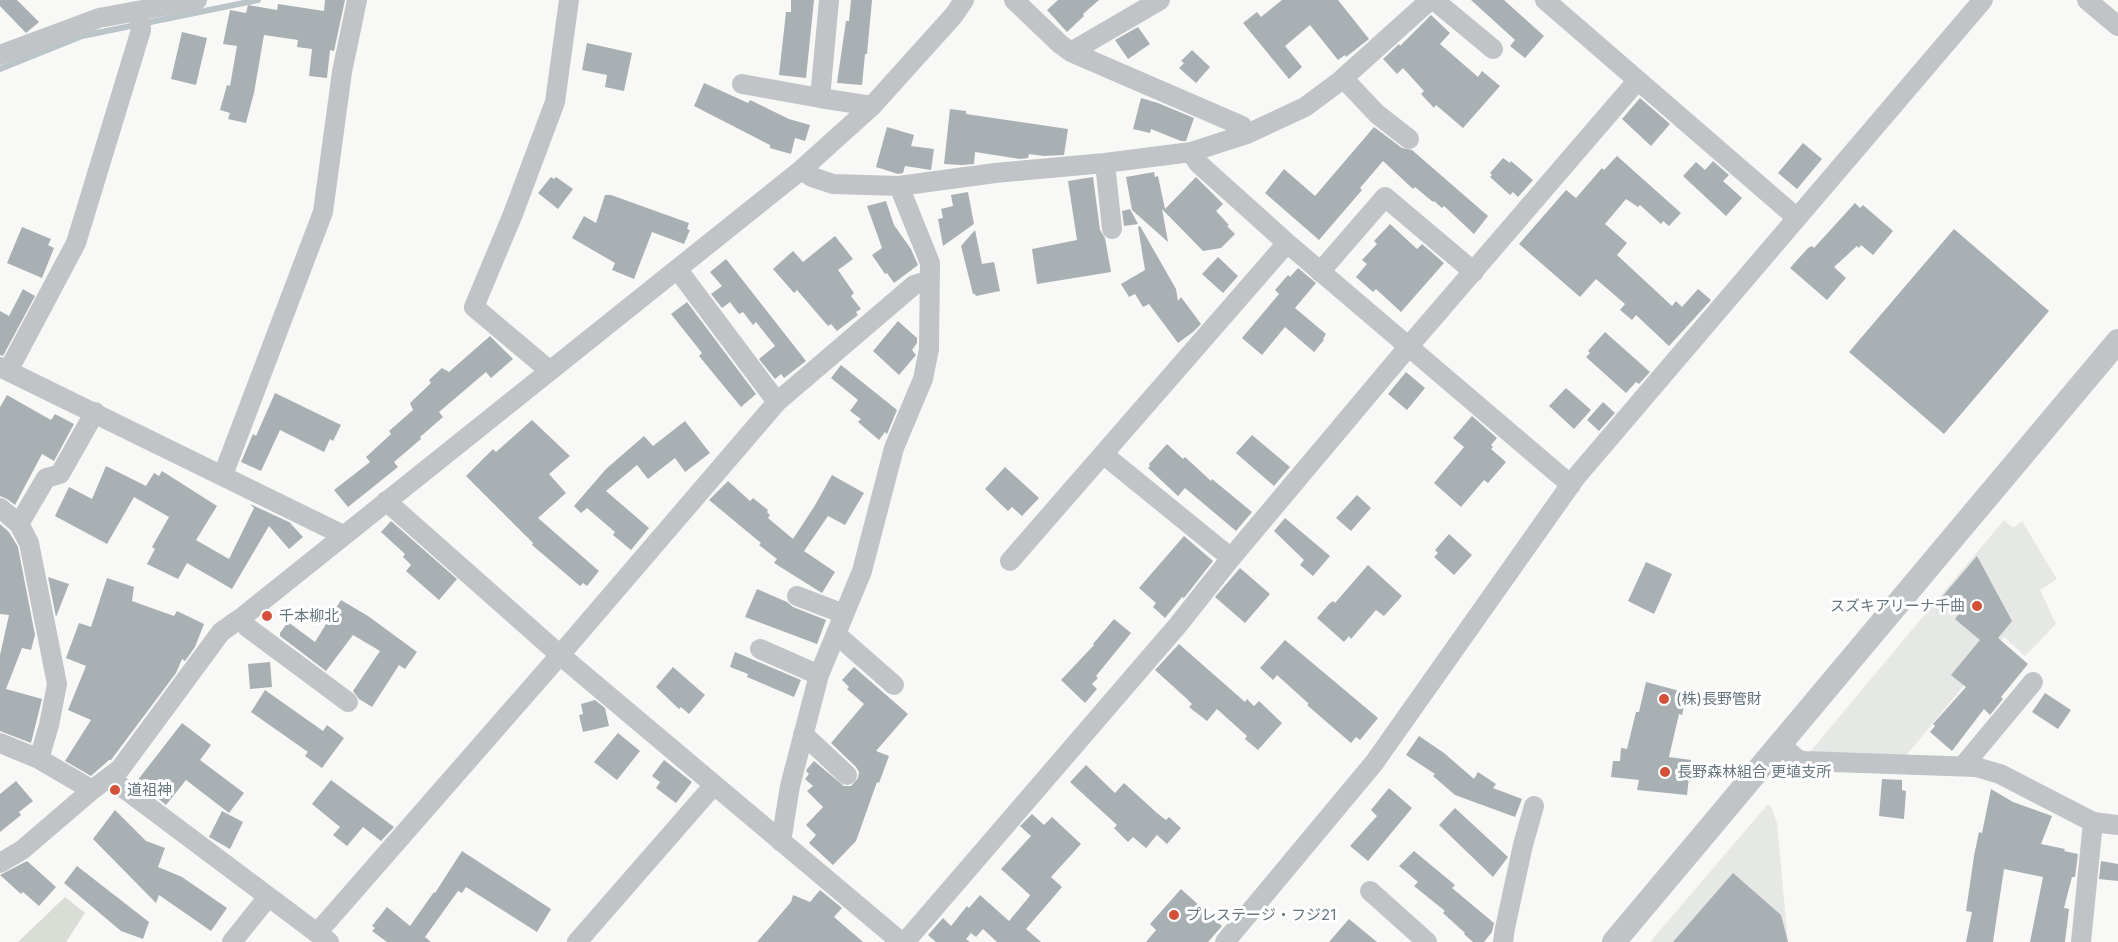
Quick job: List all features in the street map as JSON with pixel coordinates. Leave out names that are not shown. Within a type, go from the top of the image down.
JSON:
[{"type":"street","points":[[0,55],[99,18],[117,0]]},
{"type":"street","points":[[99,18],[140,21],[197,0]]},
{"type":"street","points":[[223,475],[323,212],[342,72],[357,0]]},
{"type":"street","points":[[550,371],[474,307],[513,214],[555,102],[569,0]]},
{"type":"street","points":[[820,98],[829,0]]},
{"type":"street","points":[[0,863],[22,850],[120,769],[220,632],[242,618],[801,170],[872,106],[954,15],[963,0]]},
{"type":"street","points":[[1014,0],[1071,52],[1242,126],[1247,134]]},
{"type":"street","points":[[1071,52],[1160,0]]},
{"type":"street","points":[[801,170],[812,177],[832,184],[899,186],[995,173],[1105,164],[1191,152],[1247,134],[1305,108],[1432,0],[1493,49]]},
{"type":"street","points":[[1545,0],[1797,218]]},
{"type":"street","points":[[1225,942],[1374,763],[1571,485],[1983,0]]},
{"type":"street","points":[[2087,0],[2118,26]]},
{"type":"street","points":[[140,21],[76,243],[4,369],[343,535]]},
{"type":"street","points":[[1343,78],[1377,114],[1409,139]]},
{"type":"street","points":[[386,501],[561,655],[781,842],[903,942],[1178,625],[1231,558],[1409,346],[1637,81]]},
{"type":"street","points":[[742,84],[872,106]]},
{"type":"street","points":[[1191,152],[1198,163],[1320,272],[1571,485]]},
{"type":"street","points":[[1105,164],[1112,229]]},
{"type":"street","points":[[781,842],[790,786],[819,675],[862,571],[894,448],[922,379],[929,349],[930,263],[899,186]]},
{"type":"street","points":[[1320,272],[1385,197],[1474,272]]},
{"type":"street","points":[[1010,561],[1287,243]]},
{"type":"street","points":[[678,270],[777,402]]},
{"type":"street","points":[[110,778],[323,938],[777,402],[914,285],[930,280]]},
{"type":"street","points":[[1614,942],[1779,743],[2115,352]]},
{"type":"street","points":[[19,524],[46,478],[60,474],[94,412]]},
{"type":"street","points":[[1103,454],[1231,558]]},
{"type":"street","points":[[0,508],[19,524],[29,543],[57,684],[39,759]]},
{"type":"street","points":[[797,596],[844,614]]},
{"type":"street","points":[[242,618],[247,627],[348,702]]},
{"type":"street","points":[[836,634],[894,684]]},
{"type":"street","points":[[760,649],[819,675]]},
{"type":"street","points":[[1963,766],[2032,682]]},
{"type":"street","points":[[803,734],[847,775]]},
{"type":"street","points":[[0,743],[39,759],[92,790]]},
{"type":"street","points":[[1779,743],[1797,759],[1804,761],[1963,766],[2000,774],[2093,822],[2118,825]]},
{"type":"street","points":[[577,942],[714,785]]},
{"type":"street","points":[[1503,942],[1504,928],[1534,806]]},
{"type":"street","points":[[2081,942],[2093,822]]},
{"type":"street","points":[[1370,891],[1427,942]]},
{"type":"street","points":[[232,942],[268,897]]},
{"type":"shaded area","points":[[2004,520],[2013,528],[2022,521],[2057,579],[2040,590],[2056,624],[2025,656],[2004,637],[1905,757],[1809,753]]},
{"type":"shaded area","points":[[1768,804],[1777,823],[1788,942],[1650,942]]},
{"type":"shaded area","points":[[65,897],[85,913],[66,942],[18,942]]},
{"type":"building","points":[[0,0],[17,0],[39,22],[26,33],[0,6]]},
{"type":"building","points":[[325,0],[345,0],[334,51],[330,50],[327,78],[309,76],[312,49],[297,47],[298,40],[264,35],[254,93],[246,123],[228,119],[230,113],[220,110],[227,85],[230,86],[237,46],[223,44],[230,10],[246,13],[248,5],[277,10],[278,4],[324,11]]},
{"type":"building","points":[[791,0],[814,0],[806,78],[779,75],[786,12],[791,12]]},
{"type":"building","points":[[851,0],[872,0],[862,85],[837,83]]},
{"type":"building","points":[[1058,0],[1099,0],[1067,32],[1047,10]]},
{"type":"building","points":[[1282,0],[1338,0],[1369,39],[1346,57],[1345,55],[1338,60],[1310,25],[1285,46],[1302,67],[1289,79],[1243,23],[1257,12],[1261,17]]},
{"type":"building","points":[[1471,0],[1504,0],[1544,36],[1525,58],[1510,46],[1515,40]]},
{"type":"building","points":[[1431,15],[1450,33],[1440,44],[1478,77],[1482,71],[1500,86],[1463,128],[1436,105],[1434,108],[1421,94],[1424,91],[1403,68],[1397,74],[1383,59],[1399,44],[1400,46]]},
{"type":"building","points":[[1138,27],[1150,44],[1128,59],[1115,40]]},
{"type":"building","points":[[182,32],[207,38],[196,85],[171,79]]},
{"type":"building","points":[[587,43],[632,53],[624,91],[605,87],[607,75],[582,70]]},
{"type":"building","points":[[1192,50],[1210,67],[1196,83],[1179,68],[1184,63],[1181,61]]},
{"type":"building","points":[[704,83],[748,103],[750,100],[789,119],[810,125],[805,141],[795,138],[791,154],[770,148],[770,145],[694,106]]},
{"type":"building","points":[[1141,98],[1194,118],[1186,141],[1151,129],[1150,133],[1133,129]]},
{"type":"building","points":[[1640,98],[1670,124],[1651,146],[1622,119]]},
{"type":"building","points":[[950,109],[966,111],[966,114],[1068,129],[1064,155],[1029,154],[1028,158],[1020,159],[975,152],[974,164],[944,164]]},
{"type":"building","points":[[887,127],[914,135],[911,146],[934,149],[931,170],[905,166],[903,173],[898,174],[876,167]]},
{"type":"building","points":[[1374,127],[1402,148],[1412,150],[1488,216],[1474,234],[1444,206],[1442,208],[1415,187],[1413,189],[1383,161],[1360,188],[1362,190],[1319,240],[1265,193],[1284,169],[1315,196]]},
{"type":"building","points":[[1803,143],[1822,159],[1797,189],[1778,173]]},
{"type":"building","points":[[1617,156],[1681,213],[1669,226],[1663,221],[1661,224],[1640,205],[1638,207],[1626,199],[1605,224],[1627,243],[1617,255],[1672,306],[1676,301],[1682,307],[1698,289],[1711,300],[1669,346],[1636,315],[1632,320],[1620,310],[1625,304],[1596,279],[1580,297],[1519,244],[1566,190],[1576,198],[1602,168],[1604,170]]},
{"type":"building","points":[[1503,158],[1510,163],[1511,161],[1533,180],[1518,197],[1513,192],[1510,195],[1490,177],[1492,175],[1490,173]]},
{"type":"building","points":[[1713,161],[1729,175],[1723,181],[1742,198],[1726,216],[1683,176],[1696,162],[1705,170]]},
{"type":"building","points":[[1154,172],[1155,177],[1158,176],[1165,209],[1196,177],[1223,204],[1216,211],[1235,234],[1221,248],[1203,251],[1162,209],[1168,242],[1132,210],[1126,177]]},
{"type":"building","points":[[551,177],[554,179],[556,177],[573,189],[558,209],[538,193]]},
{"type":"building","points":[[1093,177],[1100,230],[1105,238],[1111,272],[1037,284],[1032,249],[1077,240],[1068,181]]},
{"type":"building","points":[[968,192],[974,224],[943,246],[938,219],[943,218],[941,209],[953,206],[951,195]]},
{"type":"building","points":[[605,195],[611,195],[689,223],[687,229],[690,230],[684,244],[652,232],[634,279],[612,270],[615,263],[572,238],[584,216],[596,223]]},
{"type":"building","points":[[886,201],[894,225],[911,249],[918,265],[894,283],[872,255],[882,248],[867,206]]},
{"type":"building","points":[[1855,203],[1860,208],[1863,205],[1893,231],[1873,255],[1861,245],[1859,248],[1857,246],[1834,267],[1846,278],[1827,300],[1790,268],[1808,248],[1812,246],[1814,248]]},
{"type":"building","points":[[1130,209],[1138,224],[1124,226],[1122,211]]},
{"type":"building","points":[[1390,224],[1417,249],[1422,244],[1444,263],[1401,312],[1376,289],[1373,292],[1356,277],[1367,264],[1362,260],[1377,244],[1374,241]]},
{"type":"building","points":[[1140,226],[1176,289],[1178,301],[1181,297],[1201,324],[1178,343],[1149,304],[1143,307],[1135,294],[1129,297],[1121,284],[1145,270],[1138,227]]},
{"type":"building","points":[[22,227],[51,239],[48,245],[54,248],[42,278],[7,263]]},
{"type":"building","points":[[1954,229],[2049,311],[1944,434],[1849,352]]},
{"type":"building","points":[[975,230],[982,264],[994,262],[1000,291],[976,296],[973,294],[961,246]]},
{"type":"building","points":[[835,236],[853,259],[838,270],[854,293],[851,296],[861,309],[856,312],[858,315],[837,331],[831,324],[828,326],[797,290],[794,293],[773,269],[793,251],[803,262]]},
{"type":"building","points":[[1218,257],[1238,276],[1223,293],[1202,274]]},
{"type":"building","points":[[726,259],[806,361],[784,378],[781,374],[775,379],[759,359],[775,346],[756,322],[753,325],[743,312],[739,314],[730,302],[722,308],[711,294],[722,286],[710,272]]},
{"type":"building","points":[[1298,268],[1316,283],[1295,308],[1326,334],[1324,340],[1314,352],[1285,327],[1262,355],[1242,338],[1279,294],[1275,290],[1288,275],[1290,277]]},
{"type":"building","points":[[23,289],[35,296],[3,356],[0,355],[0,311],[9,316]]},
{"type":"building","points":[[687,302],[756,394],[741,407],[699,356],[702,353],[671,314]]},
{"type":"building","points":[[898,321],[917,338],[917,343],[912,350],[916,355],[899,375],[873,351]]},
{"type":"building","points":[[1605,332],[1650,372],[1626,393],[1586,357],[1590,353],[1588,351]]},
{"type":"building","points":[[490,336],[513,359],[491,378],[486,372],[439,412],[443,417],[394,462],[398,467],[348,507],[334,490],[370,462],[366,457],[391,434],[389,431],[413,410],[410,403],[431,383],[429,380],[442,368],[449,372]]},
{"type":"building","points":[[841,365],[897,410],[887,434],[885,432],[879,440],[858,422],[861,419],[850,411],[858,400],[831,378]]},
{"type":"building","points":[[1406,372],[1425,388],[1407,410],[1388,394]]},
{"type":"building","points":[[1566,388],[1591,410],[1574,429],[1549,406]]},
{"type":"building","points":[[275,393],[341,425],[333,441],[330,439],[324,452],[280,430],[261,471],[241,462],[253,434],[256,436]]},
{"type":"building","points":[[7,395],[51,420],[55,414],[74,424],[54,461],[42,454],[15,505],[0,496],[0,407]]},
{"type":"building","points":[[1603,402],[1615,413],[1599,431],[1587,420]]},
{"type":"building","points":[[1472,416],[1497,438],[1491,445],[1493,447],[1491,449],[1506,462],[1488,483],[1484,480],[1461,507],[1434,483],[1464,447],[1453,438]]},
{"type":"building","points":[[532,420],[570,456],[549,474],[566,493],[538,518],[599,571],[587,586],[583,583],[580,586],[532,545],[533,543],[466,476],[493,449],[496,452]]},
{"type":"building","points":[[685,421],[710,453],[685,472],[675,458],[648,479],[637,465],[606,491],[649,528],[631,550],[613,535],[615,532],[587,508],[581,513],[574,506],[606,469],[644,436],[653,446]]},
{"type":"building","points":[[1252,435],[1290,467],[1274,486],[1236,453]]},
{"type":"building","points":[[1167,444],[1252,512],[1236,531],[1185,488],[1178,496],[1148,468]]},
{"type":"building","points":[[106,466],[146,486],[154,473],[159,476],[162,471],[217,506],[196,540],[229,559],[254,508],[250,504],[291,523],[290,525],[303,537],[289,549],[269,526],[232,589],[187,563],[178,579],[147,564],[155,549],[152,547],[169,517],[134,497],[107,544],[55,516],[69,487],[92,499]]},
{"type":"building","points":[[1005,467],[1039,498],[1022,516],[1012,507],[1008,511],[985,489]]},
{"type":"building","points":[[832,475],[864,493],[845,525],[828,516],[804,551],[835,572],[822,593],[774,563],[777,559],[759,545],[761,543],[709,500],[728,481],[750,501],[753,498],[768,510],[770,515],[768,518],[793,539]]},
{"type":"building","points":[[1357,495],[1371,508],[1351,531],[1336,518]]},
{"type":"building","points":[[1285,518],[1330,556],[1313,576],[1300,565],[1304,560],[1274,531]]},
{"type":"building","points":[[391,521],[457,579],[439,600],[406,571],[411,565],[403,557],[405,554],[381,532]]},
{"type":"building","points":[[0,524],[9,532],[18,547],[35,635],[31,650],[22,648],[6,689],[42,699],[31,743],[0,731],[0,655],[9,615],[0,614]]},
{"type":"building","points":[[1449,534],[1472,555],[1454,575],[1434,557],[1438,553],[1435,550]]},
{"type":"building","points":[[1184,536],[1213,561],[1165,618],[1153,607],[1156,603],[1139,588]]},
{"type":"building","points":[[1977,556],[2012,621],[1998,638],[2028,664],[2001,697],[2003,699],[1990,715],[1984,709],[1952,751],[1930,732],[1935,726],[1933,724],[1966,687],[1951,675],[1980,640],[1955,619],[1959,614],[1941,598]]},
{"type":"building","points":[[1646,562],[1672,574],[1654,614],[1628,601]]},
{"type":"building","points":[[1368,565],[1402,596],[1384,616],[1376,610],[1351,639],[1349,636],[1344,642],[1317,618],[1329,604],[1333,601],[1335,603]]},
{"type":"building","points":[[1240,568],[1270,594],[1245,623],[1215,597]]},
{"type":"building","points":[[48,577],[69,584],[56,617]]},
{"type":"building","points":[[107,578],[134,587],[132,601],[174,616],[177,611],[204,624],[195,647],[185,661],[182,659],[176,673],[111,760],[91,776],[65,761],[91,720],[68,710],[86,666],[66,658],[79,623],[91,627]]},
{"type":"building","points":[[757,589],[826,620],[817,644],[745,617]]},
{"type":"building","points":[[341,600],[368,616],[417,652],[405,669],[399,665],[372,707],[359,699],[353,691],[380,651],[353,635],[326,671],[280,636],[288,622],[315,642]]},
{"type":"building","points":[[1114,619],[1131,633],[1096,676],[1098,678],[1092,684],[1097,689],[1085,703],[1061,680],[1094,645]]},
{"type":"building","points":[[1285,640],[1378,718],[1360,740],[1356,737],[1351,743],[1277,675],[1273,680],[1260,668]]},
{"type":"building","points":[[1179,644],[1245,702],[1247,699],[1254,706],[1259,701],[1282,723],[1258,750],[1245,739],[1247,736],[1217,709],[1207,721],[1189,707],[1192,704],[1155,670]]},
{"type":"building","points":[[735,652],[801,680],[794,697],[747,677],[748,674],[730,667]]},
{"type":"building","points":[[270,662],[272,687],[250,689],[248,664]]},
{"type":"building","points":[[673,667],[705,695],[689,714],[681,707],[679,709],[656,687]]},
{"type":"building","points":[[854,667],[908,714],[876,751],[889,756],[879,783],[877,782],[856,841],[833,865],[809,843],[816,835],[806,825],[823,807],[807,791],[813,786],[805,779],[809,774],[807,769],[814,761],[844,786],[851,786],[858,778],[859,772],[856,767],[831,743],[864,704],[847,689],[849,687],[842,680]]},
{"type":"building","points":[[1646,682],[1687,693],[1682,715],[1679,714],[1669,757],[1691,760],[1687,795],[1637,790],[1639,780],[1611,777],[1613,761],[1620,761],[1621,748],[1627,749]]},
{"type":"building","points":[[265,690],[323,731],[327,725],[344,738],[322,768],[305,756],[308,752],[251,712]]},
{"type":"building","points":[[2045,693],[2071,710],[2058,729],[2032,712]]},
{"type":"building","points":[[595,700],[605,708],[609,726],[583,732],[579,715],[583,714],[581,704]]},
{"type":"building","points":[[182,723],[211,745],[200,760],[244,793],[229,813],[186,780],[166,805],[137,781]]},
{"type":"building","points":[[618,733],[640,751],[617,780],[594,762]]},
{"type":"building","points":[[1419,736],[1444,753],[1474,779],[1478,772],[1496,784],[1493,788],[1522,799],[1515,817],[1455,795],[1433,776],[1435,774],[1406,755]]},
{"type":"building","points":[[664,760],[692,782],[676,803],[656,788],[660,782],[652,776]]},
{"type":"building","points":[[1086,765],[1115,793],[1124,783],[1157,813],[1166,820],[1169,817],[1181,828],[1167,844],[1157,835],[1146,848],[1133,837],[1128,842],[1114,828],[1117,825],[1070,782]]},
{"type":"building","points":[[1882,779],[1902,780],[1902,790],[1906,791],[1904,819],[1879,816]]},
{"type":"building","points":[[331,780],[394,827],[381,841],[363,827],[347,846],[333,835],[340,827],[312,804]]},
{"type":"building","points":[[16,781],[33,801],[19,812],[21,815],[0,832],[0,794]]},
{"type":"building","points":[[1389,788],[1412,808],[1368,861],[1350,846],[1377,816],[1371,810]]},
{"type":"building","points":[[1991,789],[2013,802],[2052,816],[2041,844],[2078,854],[2075,877],[2072,877],[2064,908],[2069,909],[2065,942],[2030,942],[2043,877],[2004,869],[1993,942],[1966,942],[1972,912],[1966,911],[1974,856],[1979,832],[1982,833]]},
{"type":"building","points":[[1455,808],[1508,857],[1493,877],[1439,825]]},
{"type":"building","points":[[115,810],[146,841],[165,848],[158,867],[182,877],[227,908],[211,931],[159,895],[156,903],[93,839]]},
{"type":"building","points":[[222,811],[243,822],[230,849],[209,837]]},
{"type":"building","points":[[1032,814],[1044,825],[1052,817],[1081,844],[1051,877],[1062,887],[1026,929],[1041,942],[997,942],[983,929],[976,937],[971,933],[966,939],[970,942],[936,942],[928,935],[943,918],[951,926],[967,906],[969,908],[980,895],[1009,921],[1029,897],[1030,895],[1001,869],[1031,836],[1020,826]]},
{"type":"building","points":[[462,851],[551,909],[537,932],[466,887],[462,893],[458,891],[425,937],[431,942],[387,942],[372,931],[375,928],[372,926],[387,907],[410,926]]},
{"type":"building","points":[[1414,851],[1455,885],[1452,888],[1494,923],[1492,932],[1484,942],[1473,942],[1443,913],[1445,911],[1414,886],[1418,882],[1399,866]]},
{"type":"building","points":[[27,861],[56,887],[39,906],[23,892],[21,894],[0,875]]},
{"type":"building","points":[[2101,861],[2118,864],[2118,881],[2099,879]]},
{"type":"building","points":[[77,866],[149,922],[143,939],[121,931],[64,883]]},
{"type":"building","points":[[1733,873],[1781,915],[1788,942],[1673,942]]},
{"type":"building","name":"プレステージ・フジ21","points":[[1181,889],[1222,926],[1208,942],[1146,942],[1156,930],[1150,924]]},
{"type":"building","points":[[820,890],[842,908],[834,917],[863,942],[757,942],[791,902],[793,895],[810,902]]},
{"type":"building","points":[[1349,919],[1377,942],[1329,942]]},
{"type":"waterway","points":[[0,69],[82,36],[258,0]]},
{"type":"place","name":"スズキアリーナ千曲","points":[[1977,606]]},
{"type":"place","name":"千本柳北","points":[[267,616]]},
{"type":"place","name":"(株)長野管財","points":[[1664,699]]},
{"type":"place","name":"長野森林組合 更埴支所","points":[[1665,772]]},
{"type":"place","name":"道祖神","points":[[115,790]]},
{"type":"place","name":"プレステージ・フジ21","points":[[1174,915]]}]
